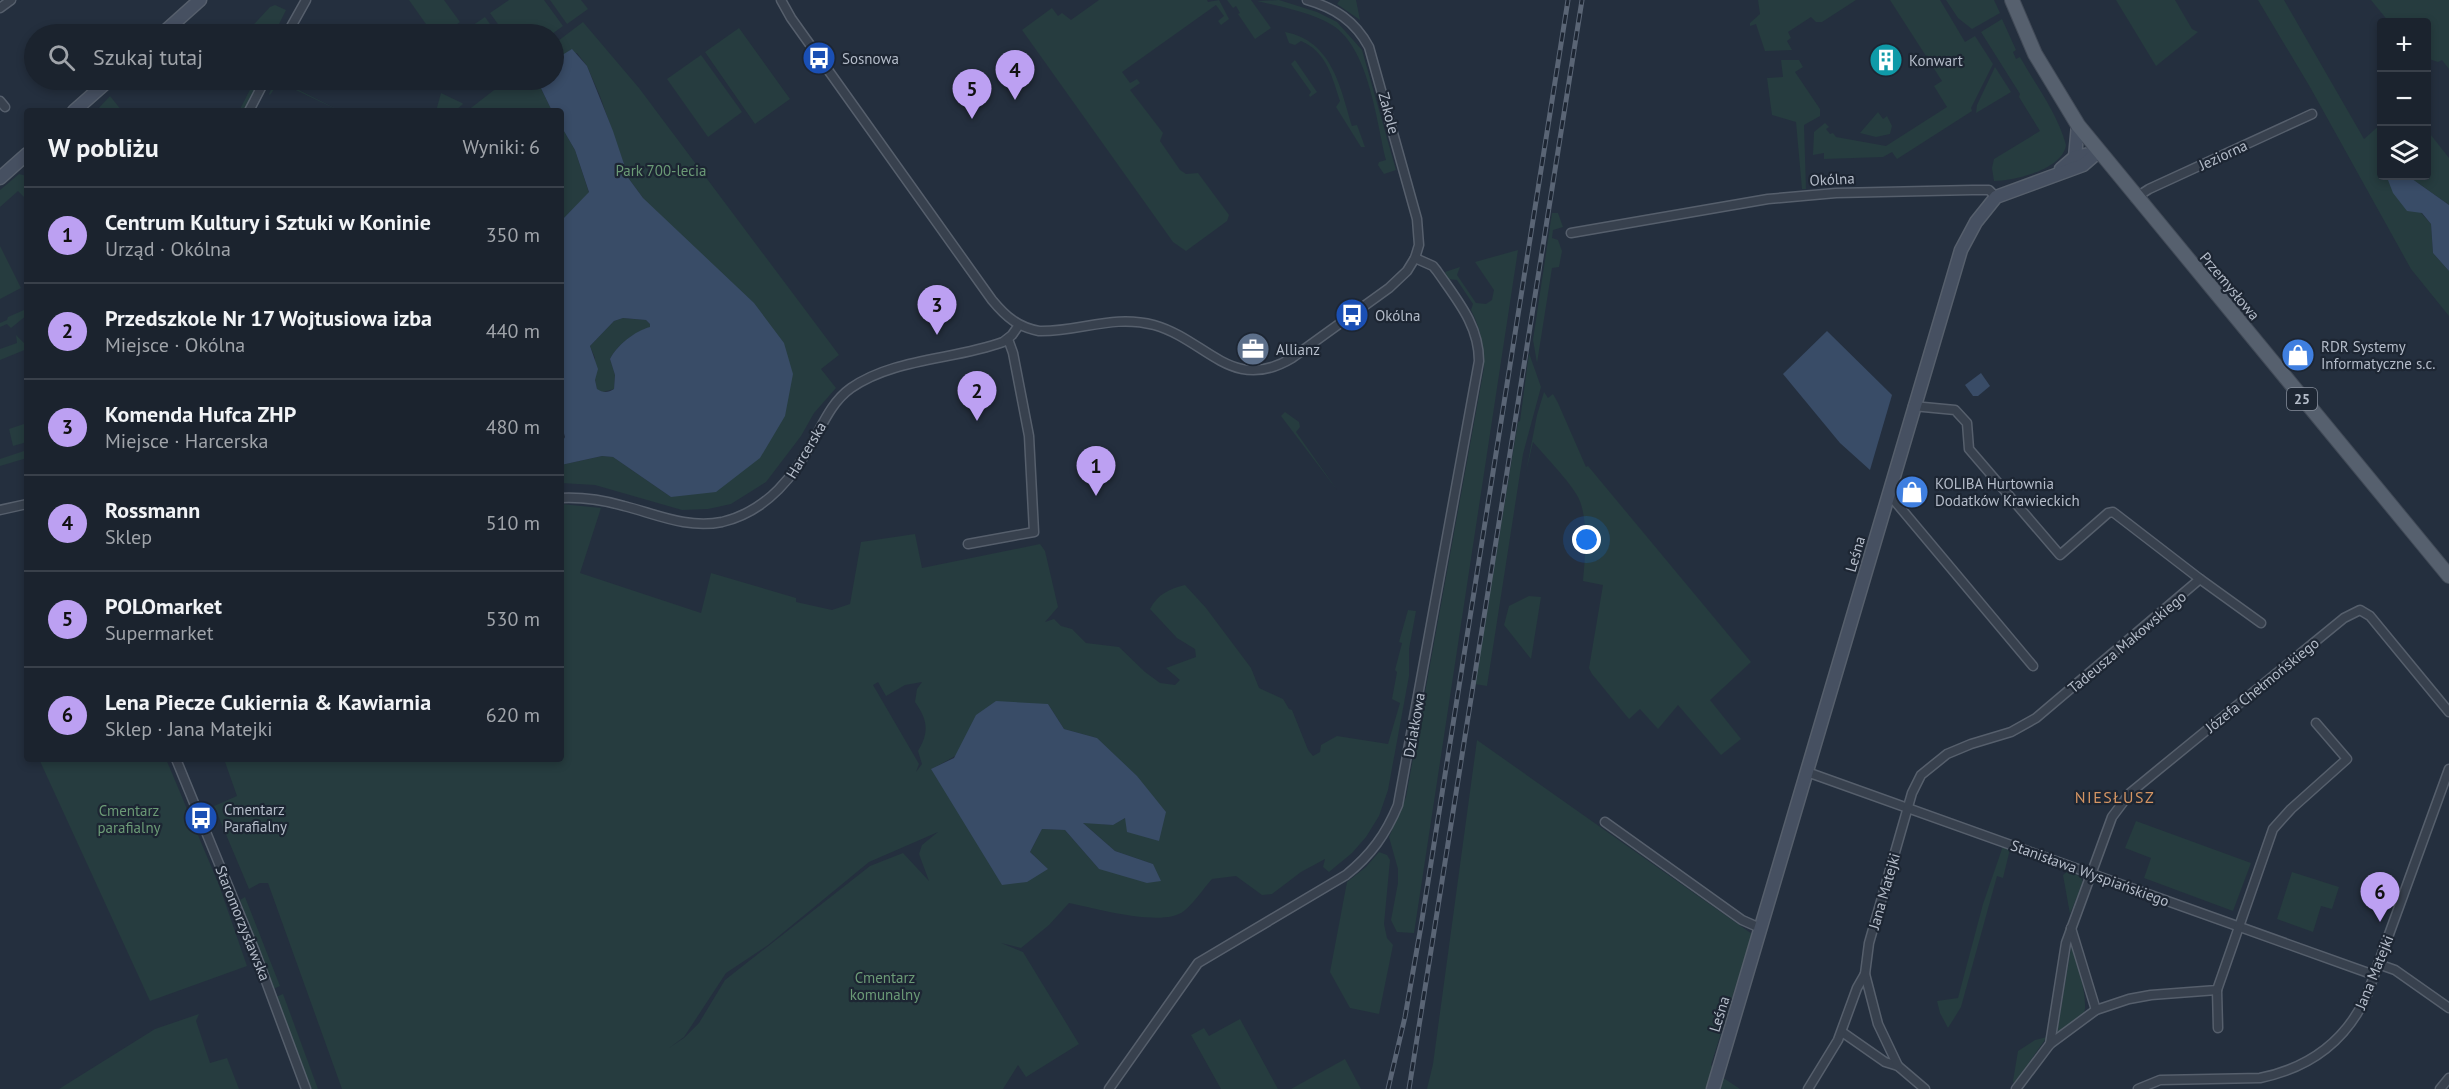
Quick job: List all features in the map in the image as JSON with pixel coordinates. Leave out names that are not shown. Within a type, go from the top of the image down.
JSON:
[{"type":"main road","name":"Przemysłowa","points":[[2012,0],[2035,54],[2078,125],[2098,152],[2449,576]]},
{"type":"street","points":[[0,8],[11,0]]},
{"type":"street","points":[[173,24],[200,0]]},
{"type":"street","points":[[293,24],[306,0]]},
{"type":"street","points":[[781,0],[791,18],[992,300],[1002,312],[1019,325],[1029,329],[1049,331],[1112,321],[1137,322],[1164,328],[1227,365],[1240,370],[1266,370],[1292,358],[1389,288],[1407,271],[1415,258]]},
{"type":"street","name":"Zakole","points":[[1307,0],[1327,6],[1344,16],[1361,34],[1372,55],[1417,219],[1419,245],[1415,258]]},
{"type":"street","points":[[77,108],[98,90]]},
{"type":"street","points":[[251,108],[260,90]]},
{"type":"street","name":"Jeziorna","points":[[2135,198],[2149,189],[2312,114]]},
{"type":"street","points":[[2075,157],[2078,125]]},
{"type":"street","points":[[2055,174],[2075,157],[2098,152]]},
{"type":"street","points":[[1996,197],[2083,165],[2098,152]]},
{"type":"street","points":[[0,178],[24,157]]},
{"type":"street","name":"Okólna","points":[[1571,232],[1726,205],[1836,193],[1989,190],[1996,197]]},
{"type":"street","name":"Leśna","points":[[1713,1089],[1960,250],[1976,222],[1996,197]]},
{"type":"street","name":"Działkowa","points":[[1109,1089],[1198,963],[1347,875],[1362,863],[1382,838],[1398,806],[1479,361],[1477,339],[1468,317],[1433,266],[1415,258]]},
{"type":"street","points":[[968,544],[1034,532],[1029,436],[1013,353],[1008,339],[1019,325]]},
{"type":"street","name":"Harcerska","points":[[564,498],[606,502],[681,522],[707,524],[730,519],[754,509],[786,483],[803,459],[833,406],[853,387],[894,370],[997,344],[1008,339]]},
{"type":"street","name":"Tadeusza Makowskiego","points":[[1907,808],[1921,775],[1934,763],[1958,748],[2011,732],[2036,718],[2200,579],[2113,512],[2108,513],[2060,555],[1969,449],[1967,423],[1955,410],[1913,406]]},
{"type":"street","points":[[1888,493],[2033,666]]},
{"type":"street","points":[[0,510],[24,505]]},
{"type":"street","points":[[2200,579],[2261,623]]},
{"type":"street","name":"Józefa Chełmońskiego","points":[[2091,874],[2112,818],[2130,793],[2344,618],[2360,610],[2370,616],[2449,712]]},
{"type":"street","points":[[2218,1028],[2217,990],[2273,829],[2291,809],[2347,759],[2316,723]]},
{"type":"street","name":"Staromorzysławska","points":[[177,762],[254,949],[306,1089]]},
{"type":"street","name":"Jana Matejki","points":[[2138,1089],[2160,1080],[2260,1078],[2295,1069],[2312,1060],[2342,1034],[2355,1018],[2364,1001],[2449,769]]},
{"type":"street","name":"Stanisława Wyspiańskiego","points":[[1807,772],[2374,975]]},
{"type":"street","name":"Jana Matejki","points":[[1907,808],[1869,943],[1865,974],[1878,1024],[1898,1066],[1922,1088]]},
{"type":"street","points":[[1605,822],[1742,920],[1760,928]]},
{"type":"street","points":[[2050,1044],[2066,943],[2091,874]]},
{"type":"street","points":[[2071,928],[2096,1010]]},
{"type":"street","points":[[2378,964],[2395,970],[2449,1008]]},
{"type":"street","name":"Jana Matejki","points":[[1865,974],[1857,988],[1842,1032],[1885,1062],[1898,1066]]},
{"type":"street","points":[[2016,1089],[2050,1044],[2096,1010],[2151,995],[2217,990]]},
{"type":"street","points":[[1808,1089],[1842,1032]]},
{"type":"street","points":[[2439,1089],[2449,1078]]},
{"type":"green space","points":[[409,0],[444,0],[460,22],[457,24],[426,24]]},
{"type":"green space","points":[[509,0],[544,0],[562,24],[498,24],[490,13]]},
{"type":"green space","points":[[550,0],[581,0],[588,9],[567,24]]},
{"type":"green space","points":[[1099,0],[1207,0],[1208,2],[1219,0],[1229,19],[1221,25],[1218,21],[1224,16],[1216,5],[1122,72],[1130,83],[1137,79],[1140,83],[1130,90],[1163,133],[1160,141],[1180,170],[1186,174],[1198,173],[1229,215],[1227,221],[1186,251],[1173,242],[1022,30],[1052,8],[1058,16],[1062,13],[1071,20]]},
{"type":"green space","points":[[1227,0],[1251,0],[1271,28],[1255,39],[1238,14],[1240,13],[1236,6],[1233,8]]},
{"type":"green space","points":[[1279,0],[1317,12],[1337,22],[1362,50],[1396,170],[1384,174],[1378,165],[1379,162],[1386,160],[1369,86],[1355,50],[1345,36],[1323,20],[1295,10],[1257,1]]},
{"type":"green space","points":[[1340,0],[1356,0],[1360,20],[1337,4]]},
{"type":"green space","points":[[1758,0],[1856,0],[1822,22],[1816,22],[1811,17],[1788,32],[1791,38],[1787,41],[1792,50],[1765,51],[1756,24],[1750,26],[1750,23],[1760,14]]},
{"type":"green space","points":[[1890,0],[1940,0],[1965,42],[1975,36],[1993,64],[1971,108],[1972,111],[1897,159],[1892,152],[1883,157],[1824,159],[1824,153],[1813,155],[1814,132],[1825,123],[1829,127],[1826,129],[1836,137],[1886,146],[1947,107],[1934,86],[1942,81]]},
{"type":"green space","points":[[1946,0],[1994,0],[2000,13],[1972,29],[1958,18]]},
{"type":"green space","points":[[2116,0],[2175,0],[2192,29],[2198,32],[2156,66]]},
{"type":"green space","points":[[2258,0],[2284,0],[2364,139],[2377,128],[2377,180],[2392,180],[2431,224],[2433,253],[2449,271],[2449,316],[2411,269],[2310,87]]},
{"type":"green space","points":[[2371,0],[2449,0],[2449,69],[2442,60],[2438,62],[2431,60],[2431,18],[2386,18]]},
{"type":"green space","points":[[275,5],[286,10],[279,24],[254,24],[270,7]]},
{"type":"green space","points":[[485,17],[490,24],[475,24]]},
{"type":"green space","points":[[2002,19],[2016,50],[2013,52],[2016,59],[2020,57],[2046,100],[2066,145],[2056,161],[2037,172],[2014,179],[1994,181],[1992,168],[1994,159],[2040,131],[1981,32]]},
{"type":"green space","points":[[583,22],[639,88],[839,355],[821,369],[836,388],[814,413],[801,436],[766,482],[731,504],[708,509],[682,510],[595,485],[564,483],[564,464],[602,456],[613,457],[671,497],[643,198],[629,179],[587,66],[577,53],[564,57],[564,36]]},
{"type":"green space","points":[[739,28],[790,99],[755,124],[705,52]]},
{"type":"green space","points":[[1285,32],[1301,37],[1324,55],[1338,81],[1352,126],[1357,125],[1365,147],[1361,147],[1336,107],[1340,101],[1323,58],[1301,41],[1295,45],[1289,43]]},
{"type":"green space","points":[[701,55],[742,112],[708,137],[667,79]]},
{"type":"green space","points":[[1295,60],[1317,92],[1310,97],[1311,92],[1291,64]]},
{"type":"green space","points":[[1781,60],[1799,60],[1803,67],[1795,72],[1820,109],[1820,116],[1804,125],[1806,189],[1802,189],[1796,122],[1772,115],[1767,78],[1783,77]]},
{"type":"green space","points":[[1995,67],[2011,92],[1976,113],[1977,105]]},
{"type":"green space","points":[[250,90],[255,90],[246,108],[241,108]]},
{"type":"green space","points":[[296,90],[299,90],[334,108]]},
{"type":"green space","points":[[494,90],[542,90],[551,108],[471,108]]},
{"type":"green space","points":[[441,93],[463,104],[458,108],[437,108]]},
{"type":"green space","points":[[110,96],[120,108],[99,108]]},
{"type":"green space","points":[[1878,112],[1883,119],[1887,116],[1892,126],[1890,134],[1876,137],[1860,133]]},
{"type":"green space","name":"Park 700-lecia","points":[[564,131],[575,150],[589,193],[564,218]]},
{"type":"green space","points":[[2431,135],[2449,158],[2449,205],[2414,180],[2431,180]]},
{"type":"green space","points":[[19,174],[24,175],[24,197],[18,191],[0,207],[0,190]]},
{"type":"green space","points":[[1552,213],[1558,213],[1563,227],[1553,230],[1552,238],[1558,240],[1562,251],[1559,267],[1552,268],[1537,363],[1533,340]]},
{"type":"green space","points":[[0,246],[21,288],[0,299]]},
{"type":"green space","points":[[1518,250],[1414,933],[1397,932],[1391,920],[1398,883],[1398,869],[1389,837],[1406,797],[1484,368],[1481,338],[1471,310],[1473,304],[1457,280],[1448,279],[1445,272],[1460,267],[1457,275],[1476,303],[1486,304],[1492,300],[1494,290],[1475,262]]},
{"type":"green space","points":[[24,310],[24,317],[11,328],[7,324],[0,327],[0,323]]},
{"type":"green space","points":[[623,318],[646,320],[650,328],[633,335],[613,354],[610,359],[615,375],[614,389],[603,392],[597,390],[595,358],[590,346],[614,321]]},
{"type":"green space","points":[[16,335],[24,343],[24,350],[0,360],[0,349],[17,343]]},
{"type":"green space","points":[[1529,353],[1541,387],[1523,454],[1487,686],[1475,684],[1518,422],[1520,421]]},
{"type":"green space","points":[[1544,392],[1548,398],[1553,394],[1586,467],[1588,466],[1751,662],[1710,700],[1741,739],[1721,755],[1678,705],[1658,729],[1640,709],[1629,719],[1589,668],[1603,585],[1583,581],[1585,539],[1581,506],[1570,484],[1533,442],[1526,472]]},
{"type":"green space","points":[[1285,412],[1299,422],[1300,427],[1296,432],[1337,490],[1281,416]]},
{"type":"green space","points":[[24,424],[24,443],[13,446],[9,429]]},
{"type":"green space","points":[[24,451],[24,459],[0,466],[0,459]]},
{"type":"green space","name":"Cmentarz komunalny","points":[[564,504],[601,508],[580,573],[701,613],[711,573],[796,598],[796,602],[832,610],[850,604],[861,542],[915,534],[922,568],[1040,544],[1045,551],[1058,607],[1045,622],[1054,619],[1061,626],[1072,629],[1086,643],[1119,647],[1160,683],[1175,685],[1180,680],[1166,668],[1196,657],[1195,649],[1177,638],[1150,609],[1164,593],[1185,585],[1206,608],[1251,668],[1259,688],[1283,699],[1292,710],[1308,750],[1313,756],[1320,752],[1321,745],[1337,736],[1388,744],[1400,703],[1392,699],[1397,672],[1395,670],[1402,643],[1399,642],[1408,610],[1416,611],[1409,649],[1409,676],[1388,790],[1379,816],[1366,837],[1352,853],[1329,872],[1323,867],[1325,859],[1301,872],[1272,894],[1262,895],[1236,876],[1212,879],[1188,908],[1174,916],[1161,918],[1128,915],[1069,903],[1049,925],[1021,948],[1001,943],[1023,952],[1079,1044],[1026,1077],[1018,1065],[1003,1089],[342,1089],[268,883],[260,883],[249,889],[214,806],[237,796],[225,762],[564,762]],"holes":[[[878,682],[886,696],[905,685],[922,682],[917,689],[915,702],[926,725],[918,751],[922,764],[916,772],[919,764],[873,685]],[[1048,704],[1064,729],[1097,738],[1159,841],[1125,818],[1112,825],[1082,822],[1115,851],[1153,864],[1099,869],[1065,830],[1042,829],[1030,852],[1047,868],[932,769]],[[938,832],[922,845],[919,854],[929,881],[903,853],[870,866],[725,980],[699,1023],[684,1038],[669,1048],[684,1037],[726,973],[768,945],[869,862]]]},
{"type":"green space","points":[[1529,596],[1541,597],[1531,659],[1504,625],[1509,606]]},
{"type":"green space","points":[[1477,740],[1752,934],[1711,1065],[1725,1079],[1740,1089],[1427,1089],[1433,1064]]},
{"type":"green space","name":"Cmentarz parafialny","points":[[40,762],[167,762],[219,885],[247,966],[150,1001]]},
{"type":"green space","points":[[2136,821],[2251,863],[2233,911],[2144,878],[2151,858],[2125,848]]},
{"type":"green space","points":[[2003,846],[2010,849],[2003,878],[1997,876],[1961,1007],[1948,1028],[1937,1001],[1958,998],[1983,904]]},
{"type":"green space","points":[[1379,852],[1387,855],[1390,860],[1384,924],[1387,938],[1393,945],[1379,1014],[1350,1008],[1330,972],[1347,882],[1366,867]]},
{"type":"green space","points":[[2068,871],[2081,877],[2083,882],[2070,914],[2063,875]]},
{"type":"green space","points":[[2292,872],[2339,887],[2332,909],[2321,906],[2313,932],[2277,919]]},
{"type":"green space","points":[[245,897],[280,986],[273,989],[240,900]]},
{"type":"green space","points":[[2072,942],[2084,993],[2085,1012],[2077,1022],[2057,1033]]},
{"type":"green space","points":[[283,994],[318,1089],[310,1089],[276,997]]},
{"type":"green space","points":[[199,1014],[196,1021],[210,1063],[227,1058],[239,1089],[59,1089],[155,1029]]},
{"type":"green space","points":[[1240,1019],[1278,1089],[1221,1089],[1191,1035],[1204,1028],[1209,1036]]},
{"type":"green space","points":[[2047,1037],[2014,1084],[2018,1051],[2035,1040]]},
{"type":"green space","points":[[1345,1059],[1361,1089],[1291,1089]]},
{"type":"water","points":[[572,49],[587,66],[629,179],[643,198],[754,303],[784,343],[793,374],[785,416],[760,458],[716,492],[671,497],[613,457],[602,456],[564,464],[564,218],[589,192],[575,150],[564,131],[564,108],[551,108],[542,90],[564,90],[564,54]],"holes":[[[623,318],[646,320],[650,327],[627,339],[610,359],[615,375],[614,389],[606,392],[597,389],[595,380],[598,369],[590,346],[614,321]]]},
{"type":"water","points":[[2388,180],[2414,180],[2449,205],[2449,271],[2433,253],[2431,224],[2422,213],[2407,211],[2393,193]]},
{"type":"water","points":[[1827,331],[1892,395],[1870,470],[1840,443],[1783,374]]},
{"type":"water","points":[[1981,373],[1990,386],[1978,396],[1973,396],[1965,385]]},
{"type":"water","points":[[996,701],[1048,704],[1064,729],[1097,738],[1137,776],[1166,812],[1159,841],[1127,832],[1125,818],[1113,825],[1083,823],[1115,851],[1153,864],[1161,881],[1147,883],[1099,869],[1065,830],[1042,829],[1030,852],[1048,869],[1027,882],[1002,885],[931,769],[954,758],[976,715]]},
{"type":"railway","points":[[1388,1089],[1405,1017],[1421,926],[1568,0]]},
{"type":"railway","points":[[1409,1089],[1582,0]]},
{"type":"place","name":"Sosnowa","points":[[819,58]]},
{"type":"place","name":"Konwart","points":[[1886,60]]},
{"type":"place","name":"Rossmann","points":[[1015,100]]},
{"type":"place","name":"POLOmarket","points":[[972,119]]},
{"type":"place","name":"Okólna","points":[[1352,315]]},
{"type":"place","name":"Komenda Hufca ZHP","points":[[937,335]]},
{"type":"place","name":"Allianz","points":[[1253,349]]},
{"type":"place","name":"RDR Systemy Informatyczne s.c.","points":[[2298,355]]},
{"type":"place","name":"Przedszkole Nr 17 Wojtusiowa izba","points":[[977,421]]},
{"type":"place","name":"KOLIBA Hurtownia Dodatków Krawieckich","points":[[1912,492]]},
{"type":"place","name":"Centrum Kultury i Sztuki w Koninie","points":[[1096,496]]},
{"type":"place","name":"Cmentarz Parafialny","points":[[201,818]]},
{"type":"place","name":"Lena Piecze Cukiernia & Kawiarnia","points":[[2380,922]]},
{"type":"district","name":"NIESŁUSZ","points":[[2115,797]]}]
